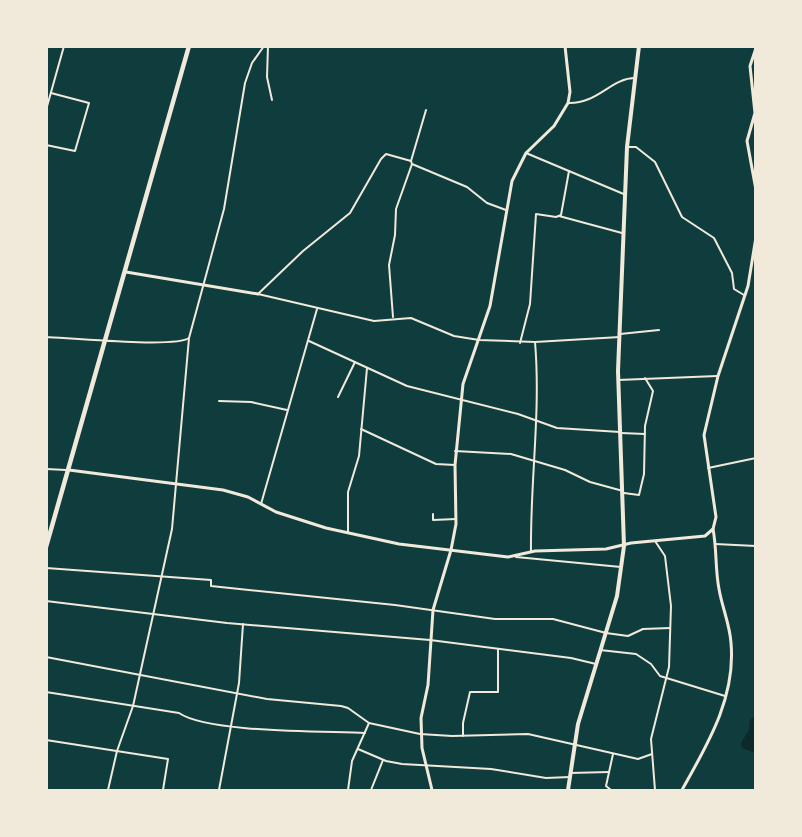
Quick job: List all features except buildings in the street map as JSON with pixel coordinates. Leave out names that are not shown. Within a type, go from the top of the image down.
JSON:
[{"type":"highway","points":[[46,547],[189,46]]},
{"type":"main road","points":[[568,790],[574,746],[622,567],[624,492],[618,380],[627,147],[639,46]]},
{"type":"street","points":[[46,110],[64,46]]},
{"type":"street","points":[[266,46],[267,77],[272,100]]},
{"type":"street","points":[[108,790],[117,751],[133,706],[162,577],[177,484],[189,338],[224,209],[245,83],[252,63],[266,46]]},
{"type":"street","points":[[432,790],[420,734],[421,718],[429,685],[433,610],[452,550],[456,519],[455,451],[460,400],[466,373],[490,306],[512,181],[526,153],[554,126],[568,103],[570,92],[565,46]]},
{"type":"street","points":[[756,48],[750,66],[755,113],[747,134],[756,190]]},
{"type":"street","points":[[568,103],[594,98],[621,80],[635,78]]},
{"type":"street","points":[[46,145],[75,151],[89,103],[51,93]]},
{"type":"street","points":[[393,318],[388,265],[395,235],[396,210],[412,163],[426,110]]},
{"type":"street","points":[[627,147],[636,147],[655,162],[682,218],[704,229],[714,238],[732,273],[734,289],[746,296]]},
{"type":"street","points":[[526,153],[626,195]]},
{"type":"street","points":[[258,294],[303,251],[350,213],[383,156],[412,163],[467,187],[487,203],[506,210]]},
{"type":"street","points":[[559,216],[569,171]]},
{"type":"street","points":[[520,343],[530,304],[536,214],[559,216],[625,233]]},
{"type":"street","points":[[682,790],[714,731],[725,696],[731,644],[719,589],[713,530],[716,517],[704,441],[718,376],[746,296],[756,237]]},
{"type":"street","points":[[126,272],[258,294],[374,321],[393,318],[423,321],[454,336],[479,340],[520,343],[659,330]]},
{"type":"street","points":[[261,504],[317,309]]},
{"type":"street","points":[[46,337],[163,343],[185,341],[189,338]]},
{"type":"street","points":[[309,341],[407,386],[573,430],[645,434]]},
{"type":"street","points":[[531,552],[538,371],[535,342]]},
{"type":"street","points":[[338,397],[355,362]]},
{"type":"street","points":[[348,533],[348,492],[359,456],[367,368]]},
{"type":"street","points":[[618,380],[718,376]]},
{"type":"street","points":[[455,451],[511,454],[565,470],[590,482],[639,495],[645,434],[653,391],[645,378]]},
{"type":"street","points":[[219,401],[251,402],[287,410]]},
{"type":"street","points":[[361,429],[435,464],[455,465]]},
{"type":"street","points":[[708,468],[756,458]]},
{"type":"street","points":[[46,469],[230,491],[286,515],[348,533],[452,550],[622,567]]},
{"type":"street","points":[[433,514],[433,520],[456,519]]},
{"type":"street","points":[[516,557],[531,552],[699,538],[713,530]]},
{"type":"street","points":[[655,541],[665,556],[671,606],[667,679],[653,728],[652,754],[655,790]]},
{"type":"street","points":[[715,544],[756,546]]},
{"type":"street","points":[[46,568],[211,580],[211,586],[495,618],[553,620],[628,636],[643,628],[669,628]]},
{"type":"street","points":[[46,600],[243,624],[430,640],[571,658],[596,664]]},
{"type":"street","points":[[219,790],[237,693],[243,624]]},
{"type":"street","points":[[463,736],[463,723],[470,692],[498,692],[498,650]]},
{"type":"street","points":[[600,650],[636,654],[651,664],[660,676],[725,696]]},
{"type":"street","points":[[46,657],[237,693],[348,708],[369,723],[420,734],[463,736],[528,734],[638,759],[652,754]]},
{"type":"street","points":[[46,692],[179,713],[195,722],[365,733]]},
{"type":"street","points":[[348,790],[350,772],[369,723]]},
{"type":"street","points":[[46,740],[168,759],[163,790]]},
{"type":"street","points":[[358,749],[383,760],[491,769],[546,778],[609,772]]},
{"type":"street","points":[[611,790],[606,786],[613,754]]},
{"type":"street","points":[[371,790],[383,760]]},
{"type":"street","points":[[481,790],[489,790]]},
{"type":"water","points":[[755,715],[755,753],[742,748],[741,743],[749,730],[750,720]]}]
